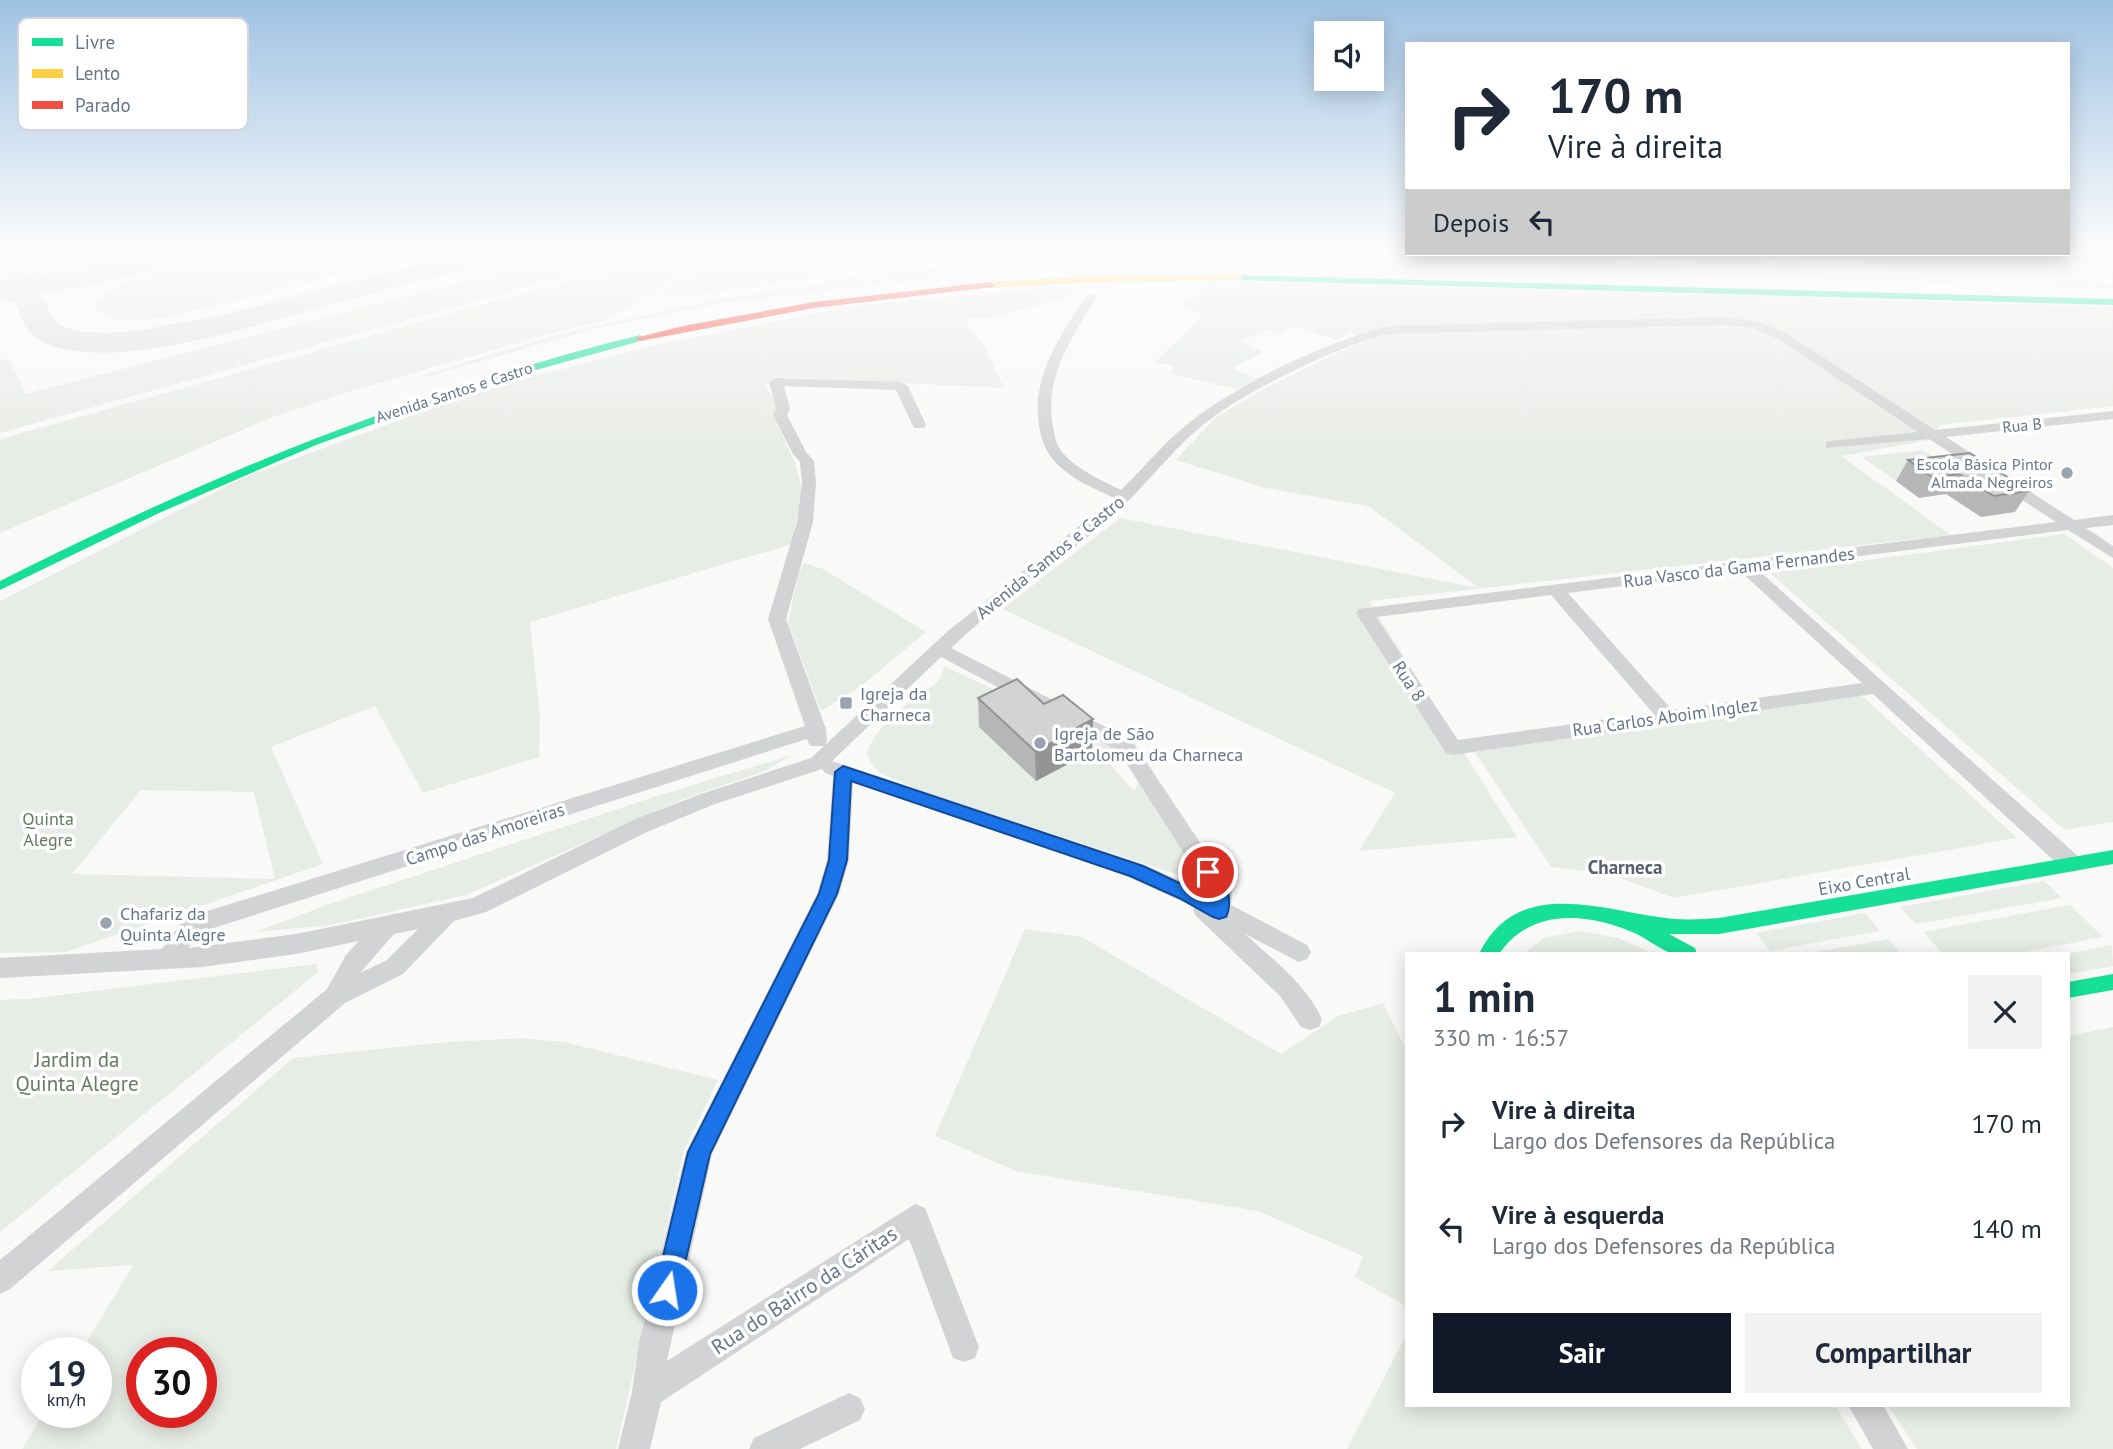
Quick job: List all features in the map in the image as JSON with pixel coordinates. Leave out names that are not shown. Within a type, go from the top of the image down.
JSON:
[{"type":"main road","name":"Avenida Santos e Castro","points":[[0,568],[196,474],[415,387],[588,340],[677,320]]},
{"type":"main road","name":"Avenida Santos e Castro","points":[[0,586],[86,541],[212,481],[279,453],[424,401],[549,361],[678,330],[741,320]]},
{"type":"main road","name":"Eixo Central","points":[[1621,918],[1675,927],[1719,926],[2113,856]]},
{"type":"main road","points":[[1489,952],[1494,942],[1513,925],[1539,914],[1570,910],[1621,918],[1656,933],[1685,952]]},
{"type":"main road","points":[[2070,990],[2113,982]]},
{"type":"street","points":[[1077,320],[1054,357],[1045,389],[1044,422],[1050,445],[1063,461],[1088,479],[1124,497]]},
{"type":"street","name":"Avenida Santos e Castro","points":[[818,763],[939,649],[1124,497],[1194,425],[1240,395],[1330,349],[1372,333],[1406,327],[1740,322],[1782,336],[2113,553]]},
{"type":"street","points":[[818,763],[816,729],[777,619],[805,522],[809,483],[807,461],[800,454],[780,415],[783,409],[776,382],[901,386],[919,425]]},
{"type":"street","name":"Rua B","points":[[1831,445],[2113,415]]},
{"type":"street","name":"Rua Vasco da Gama Fernandes","points":[[1365,613],[2113,520]]},
{"type":"street","points":[[1744,566],[2072,864]]},
{"type":"street","points":[[1555,589],[1667,717]]},
{"type":"street","name":"Rua 8","points":[[1365,613],[1453,748]]},
{"type":"street","points":[[939,649],[1116,741],[1128,750],[1221,892],[1219,912]]},
{"type":"street","name":"Rua Carlos Aboim Inglez","points":[[1453,748],[1877,687]]},
{"type":"street","name":"Campo das Amoreiras","points":[[169,959],[193,925],[816,729]]},
{"type":"street","points":[[0,968],[169,959],[296,944],[385,929],[447,914],[478,906],[640,826],[708,799],[818,763],[1137,871],[1186,892],[1219,912],[1299,951]]},
{"type":"street","points":[[634,1449],[648,1392],[654,1343],[699,1152],[828,894],[838,860],[843,772]]},
{"type":"street","points":[[1186,892],[1288,989],[1310,1019]]},
{"type":"street","points":[[0,1279],[337,996],[395,967],[447,914]]},
{"type":"street","points":[[337,996],[354,962],[385,929]]},
{"type":"street","name":"Rua do Bairro da Cáritas","points":[[648,1392],[915,1218],[964,1347]]},
{"type":"street","points":[[1865,1407],[1892,1449]]},
{"type":"street","points":[[765,1449],[849,1409]]},
{"type":"green space","points":[[314,320],[407,320],[0,433],[0,359],[10,360],[26,394]]},
{"type":"green space","points":[[429,320],[608,320],[548,334],[348,392],[270,418],[0,533],[0,439]]},
{"type":"green space","points":[[624,320],[639,320],[598,328],[421,376],[562,333]]},
{"type":"green space","name":"Quinta Alegre","points":[[785,320],[965,320],[985,348],[1004,388],[779,377],[764,385],[777,408],[776,421],[795,463],[802,490],[792,544],[530,622],[540,717],[539,757],[423,793],[375,706],[271,747],[323,864],[66,952],[0,953],[0,601],[245,477],[438,406],[527,378],[660,344]],"holes":[[[141,790],[254,792],[275,879],[72,874]]]},
{"type":"green space","points":[[1198,320],[2113,320],[2113,406],[1940,425],[1930,440],[1841,456],[1951,535],[1369,601],[1517,837],[1359,851],[1395,793],[1002,609],[1120,518],[1479,588],[1368,506],[1266,488],[1176,460],[1216,417],[1262,390],[1366,341],[1352,332],[1337,340],[1296,327],[1278,334],[1269,329],[1241,341],[1263,352],[1232,368],[1258,379],[1236,389],[1169,373],[1175,366],[1155,362]]},
{"type":"green space","points":[[1923,450],[1958,473],[1896,481],[1862,457]]},
{"type":"green space","points":[[2064,534],[2113,568],[2113,822],[2065,830],[1770,573]]},
{"type":"green space","points":[[804,563],[823,569],[926,632],[860,687],[821,711],[788,623],[798,576]]},
{"type":"green space","points":[[944,666],[997,691],[1009,687],[1113,748],[1101,755],[1134,791],[1139,782],[1201,879],[1194,880],[917,789],[878,772],[867,756],[873,739],[896,713],[936,683]]},
{"type":"green space","points":[[1861,695],[2017,838],[1674,898],[1609,874],[1551,867],[1475,752]]},
{"type":"green space","points":[[792,755],[765,771],[681,800],[466,895],[332,925],[256,932],[324,906],[663,794]]},
{"type":"green space","points":[[2044,881],[2062,898],[1916,924],[1900,907]]},
{"type":"green space","points":[[2070,905],[2103,937],[2024,952],[1941,952],[1923,932]]},
{"type":"green space","points":[[1865,913],[1880,931],[1770,951],[1756,933]]},
{"type":"green space","points":[[1025,929],[1082,937],[1281,1054],[1338,1016],[1383,1003],[1405,1047],[1405,1306],[1355,1277],[1363,1256],[1257,1211],[1016,1171],[935,1136]]},
{"type":"green space","points":[[1579,931],[1619,938],[1649,952],[1526,952],[1544,938]]},
{"type":"green space","points":[[1888,939],[1899,952],[1817,952]]},
{"type":"green space","points":[[2112,945],[2113,966],[2070,974],[2070,953]]},
{"type":"green space","name":"Jardim da Quinta Alegre","points":[[316,964],[318,972],[0,1232],[0,1000],[28,999]]},
{"type":"green space","points":[[2113,1027],[2113,1449],[1917,1449],[1889,1407],[2070,1407],[2070,1036]]},
{"type":"green space","points":[[522,1038],[564,1042],[718,1080],[684,1150],[616,1449],[22,1449],[34,1428],[112,1428],[112,1337],[90,1337],[133,1265],[48,1271],[293,1058],[447,1042]]},
{"type":"green space","points":[[1405,1337],[1405,1407],[1836,1407],[1862,1449],[1347,1449]]},
{"type":"building","points":[[1970,453],[2029,491],[1994,496],[1959,474],[1932,477],[1908,460]]},
{"type":"building","points":[[1017,679],[1044,704],[1063,695],[1093,719],[1035,751],[978,698]]},
{"type":"taxiway","points":[[38,320],[48,332],[72,341],[105,343],[183,333],[240,320]]},
{"type":"traffic: fast","points":[[0,586],[154,510],[312,442],[474,384],[640,338]]},
{"type":"traffic: fast","points":[[1621,918],[1676,927],[1719,926],[2113,857]]},
{"type":"traffic: fast","points":[[1489,952],[1506,931],[1530,917],[1553,911],[1576,910],[1600,913],[1623,921],[1646,930],[1685,952]]},
{"type":"traffic: fast","points":[[2070,990],[2113,982]]},
{"type":"traffic: jam","points":[[640,338],[729,320]]},
{"type":"place","name":"Escola Básica Pintor Almada Negreiros","points":[[2067,473]]},
{"type":"place","name":"Igreja da Charneca","points":[[846,703]]},
{"type":"place","name":"Igreja de São Bartolomeu da Charneca","points":[[1040,743]]},
{"type":"place","name":"Chafariz da Quinta Alegre","points":[[106,923]]},
{"type":"district","name":"Charneca","points":[[1625,867]]},
{"type":"route","points":[[667,1290],[699,1152],[828,894],[838,860],[844,794],[843,772],[1137,871],[1186,892],[1219,912],[1221,892],[1208,872]]}]
